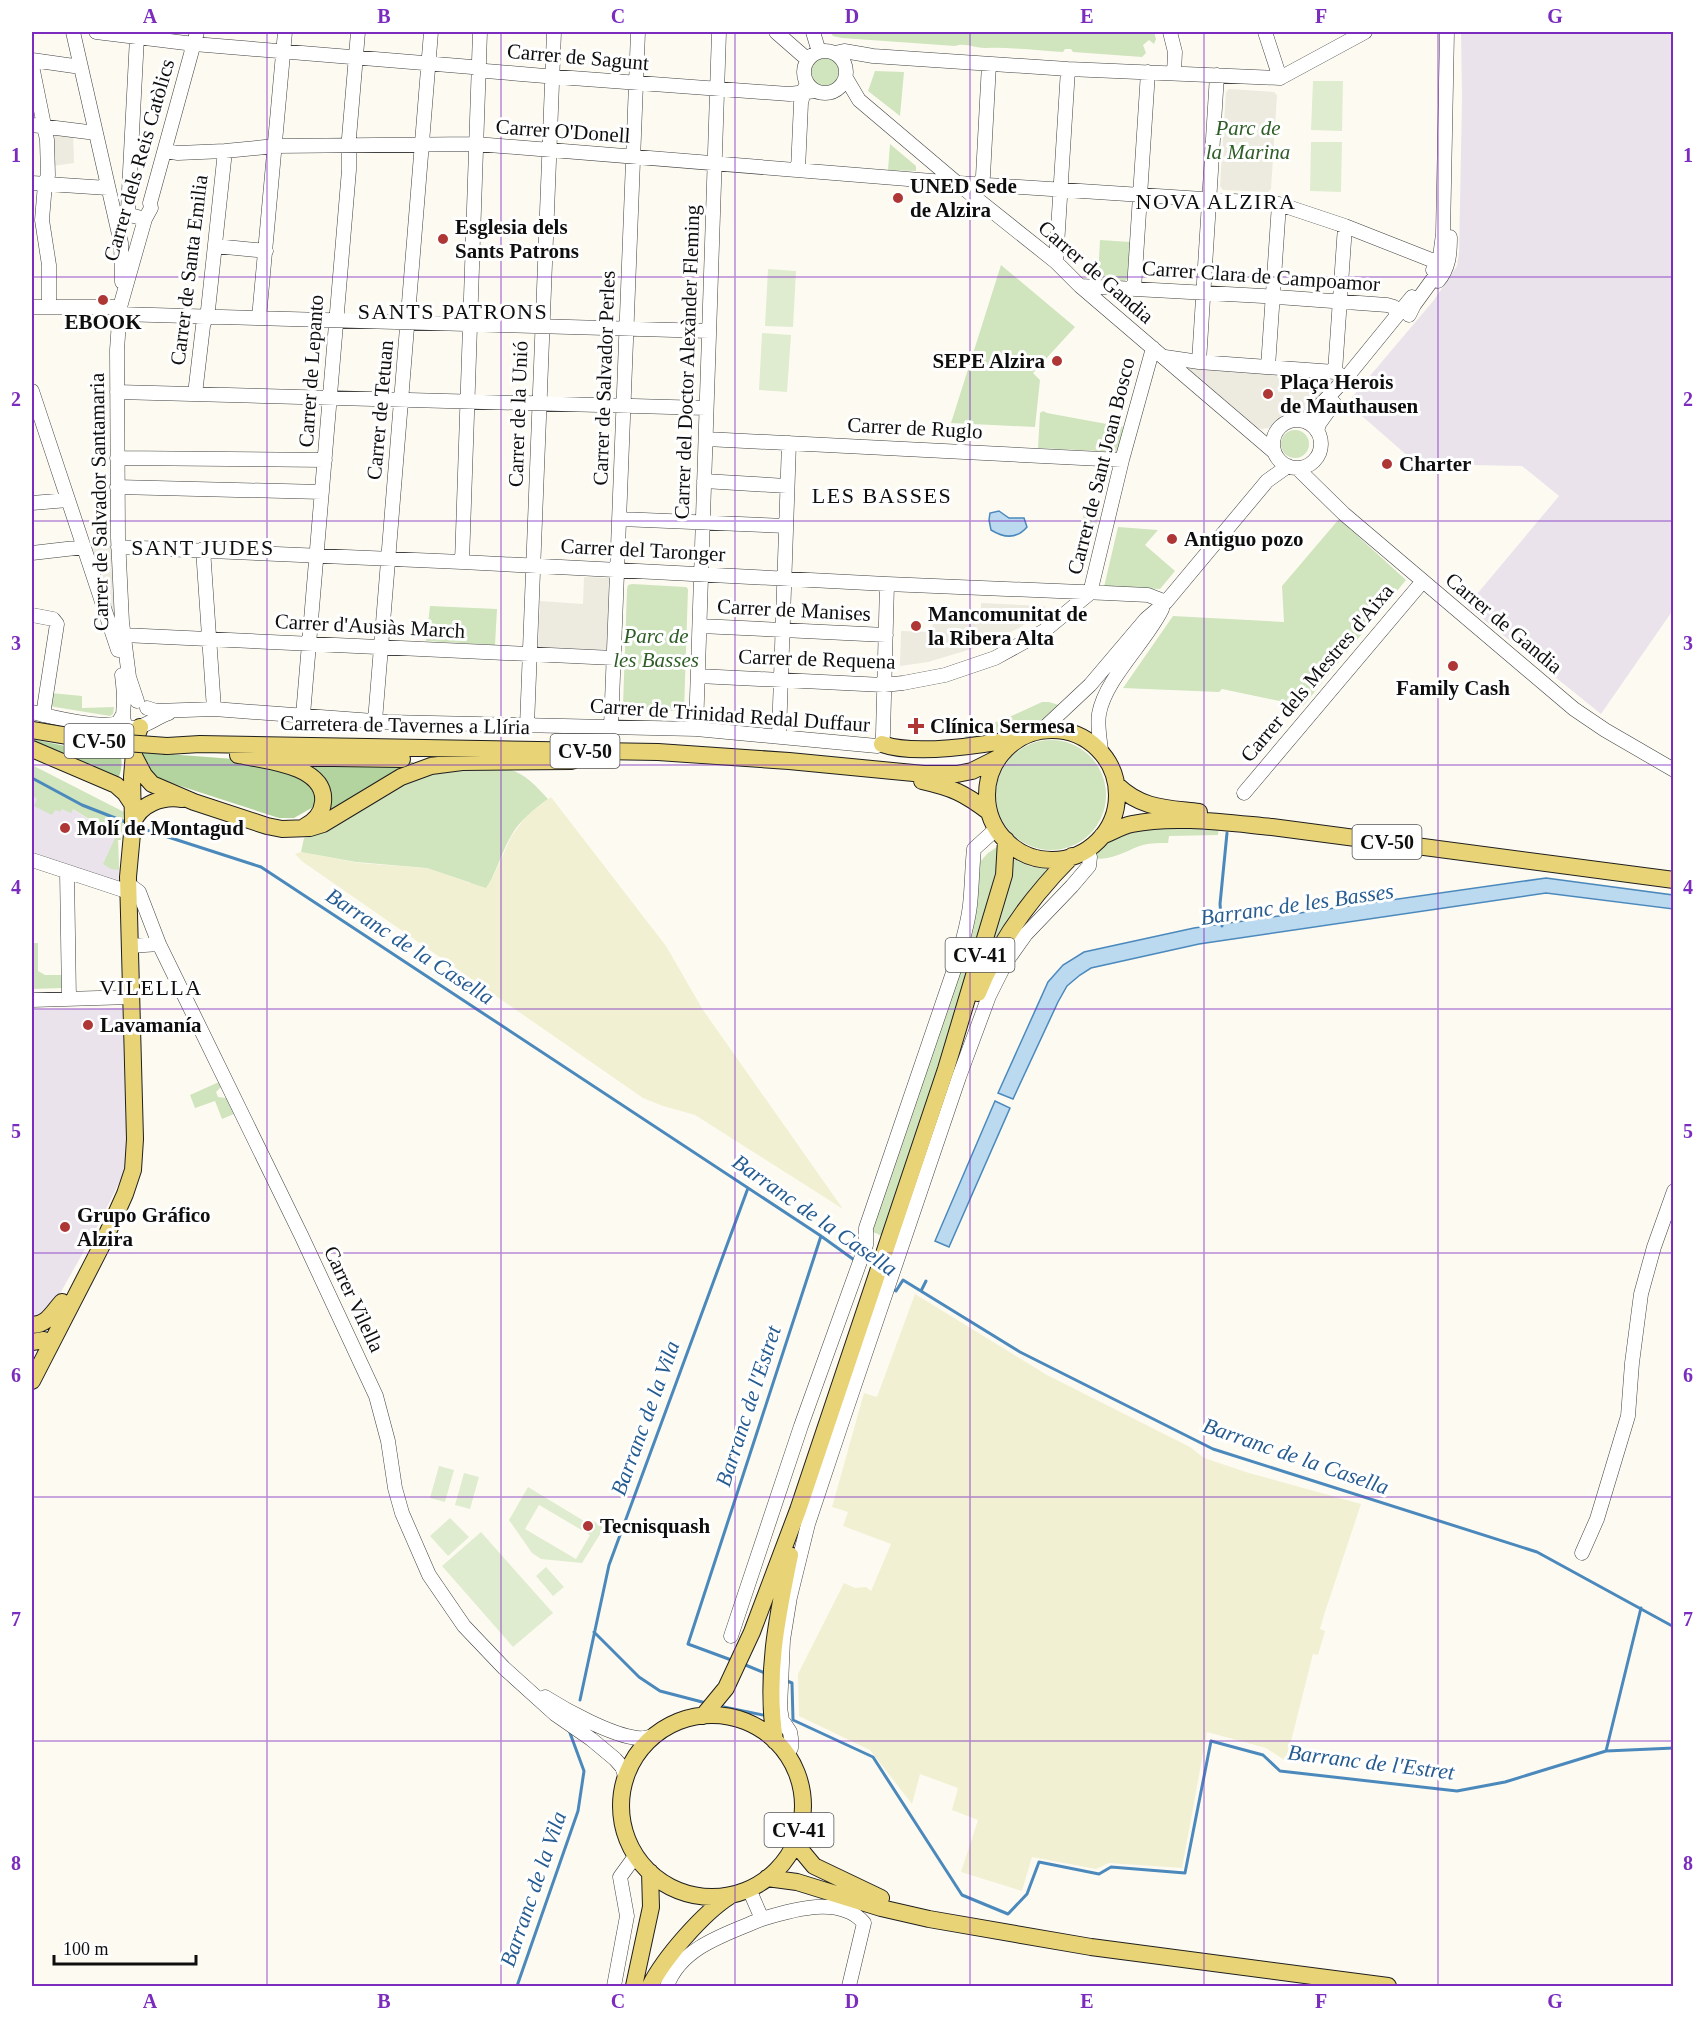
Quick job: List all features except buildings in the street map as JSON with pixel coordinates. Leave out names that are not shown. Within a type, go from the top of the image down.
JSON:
[{"type":"main road","points":[[131,720],[136,733],[132,777]]},
{"type":"main road","points":[[32,1381],[92,1263],[129,1183],[134,1164],[128,888],[134,813],[131,720]]},
{"type":"main road","name":"Carretera de Tavernes a Llíria","points":[[32,730],[89,740],[167,746],[658,752],[789,761],[924,774],[957,774],[972,771],[998,758]]},
{"type":"main road","name":"CV-50","points":[[1001,834],[989,812],[988,784],[998,758],[1020,738],[1041,731],[1063,731],[1076,734],[1093,744],[1111,768],[1117,785],[1117,799],[1110,825],[1102,836]]},
{"type":"main road","points":[[882,744],[899,749],[922,748],[1020,738]]},
{"type":"main road","name":"Carretera de Tavernes a Llíria","points":[[167,746],[200,752],[238,755],[350,759],[500,757],[791,768],[922,782],[954,789],[970,797],[989,812]]},
{"type":"main road","points":[[32,749],[116,785],[125,793],[134,813]]},
{"type":"main road","points":[[134,755],[144,776],[152,784],[194,802]]},
{"type":"main road","points":[[238,755],[288,766],[315,779],[321,787],[323,805],[315,820],[299,829]]},
{"type":"main road","points":[[134,813],[165,799],[179,798],[267,826],[299,829],[323,824],[393,782],[431,766],[462,762],[594,759]]},
{"type":"main road","name":"CV-50","points":[[1117,785],[1140,802],[1166,808],[1674,868]]},
{"type":"main road","name":"CV-50","points":[[1079,853],[1102,836],[1132,824],[1174,821],[1218,822],[1272,827],[1674,880]]},
{"type":"main road","points":[[1001,834],[1020,851],[1036,858],[1054,860],[1079,853]]},
{"type":"main road","name":"CV-41","points":[[704,1716],[726,1688],[752,1632],[890,1258],[1004,875],[1001,834]]},
{"type":"main road","name":"CV-41","points":[[946,1069],[982,982],[1013,928],[1042,890],[1079,853]]},
{"type":"main road","points":[[32,1364],[38,1341],[94,1243],[115,1213]]},
{"type":"main road","points":[[38,1341],[92,1263]]},
{"type":"main road","points":[[32,1327],[47,1321],[62,1302]]},
{"type":"main road","points":[[32,1327],[37,1331],[38,1341],[44,1346],[32,1374]]},
{"type":"main road","name":"CV-41","points":[[781,1747],[776,1716],[779,1638],[798,1510]]},
{"type":"main road","name":"CV-41","points":[[650,1986],[686,1936],[716,1904],[741,1892],[767,1878],[783,1862],[795,1843],[801,1825],[803,1807],[796,1770],[781,1747],[760,1729],[742,1720],[729,1717],[704,1716],[676,1723],[656,1735],[638,1754],[626,1778],[622,1802],[623,1826],[636,1855],[650,1872],[664,1883],[698,1896],[715,1897],[741,1892]]},
{"type":"main road","points":[[795,1843],[814,1866],[873,1895],[973,1926]]},
{"type":"main road","points":[[634,1986],[651,1908],[650,1872]]},
{"type":"main road","points":[[767,1878],[797,1882],[881,1908],[919,1917],[1091,1947],[1388,1986]]},
{"type":"street","points":[[73,32],[122,250],[120,307]]},
{"type":"street","name":"Carrer de Sagunt","points":[[96,32],[195,38],[284,52],[636,83],[717,89],[808,89]]},
{"type":"street","points":[[259,318],[285,32]]},
{"type":"street","name":"Carrer de Lepanto","points":[[303,714],[349,170],[358,32]]},
{"type":"street","name":"Carrer de Tetuan","points":[[375,721],[431,32]]},
{"type":"street","points":[[462,562],[480,32]]},
{"type":"street","name":"Carrer de la Unió","points":[[527,726],[554,32]]},
{"type":"street","name":"Carrer de Salvador Perles","points":[[611,727],[638,32]]},
{"type":"street","name":"Carrer del Doctor Alexànder Fleming","points":[[696,729],[719,32]]},
{"type":"street","points":[[776,32],[814,56]]},
{"type":"street","points":[[813,32],[814,56]]},
{"type":"street","points":[[1170,32],[1175,52],[1174,73]]},
{"type":"street","points":[[1265,32],[1280,78]]},
{"type":"street","points":[[798,170],[801,103],[808,89],[804,71],[814,56],[825,51],[1068,69],[1280,78],[1362,32]]},
{"type":"street","points":[[1317,431],[1323,417],[1403,315],[1437,264],[1442,241],[1445,196],[1445,35]]},
{"type":"street","points":[[137,36],[128,210],[130,215],[145,219]]},
{"type":"street","name":"Carrer dels Reis Catòlics","points":[[120,307],[145,219],[151,208],[150,203],[195,38]]},
{"type":"street","points":[[836,53],[844,62],[846,76]]},
{"type":"street","points":[[808,89],[822,93],[835,91],[840,88],[855,63],[873,56]]},
{"type":"street","points":[[32,60],[81,67]]},
{"type":"street","points":[[989,64],[983,172],[977,191],[1061,189],[1279,204],[1424,255],[1437,264]]},
{"type":"street","points":[[32,66],[38,126],[48,171],[38,184],[49,265],[49,307]]},
{"type":"street","points":[[1056,262],[1068,69]]},
{"type":"street","points":[[1134,289],[1148,72]]},
{"type":"street","points":[[1199,362],[1217,75]]},
{"type":"street","name":"Carrer de Gandia","points":[[846,76],[856,97],[957,183],[977,191],[1080,286],[1574,709],[1674,770]]},
{"type":"street","name":"Carrer de Gandia","points":[[835,91],[856,97]]},
{"type":"street","points":[[38,126],[95,131]]},
{"type":"street","name":"Carrer O'Donell","points":[[165,151],[178,153],[276,147],[476,144],[957,183]]},
{"type":"street","name":"Carrer de Santa Emilia","points":[[195,394],[203,326],[208,310],[225,151]]},
{"type":"street","points":[[38,184],[108,188]]},
{"type":"street","points":[[1303,421],[1309,417],[1341,375],[1444,273],[1450,251],[1445,196]]},
{"type":"street","points":[[1268,367],[1279,204]]},
{"type":"street","points":[[1341,375],[1341,303],[1345,226]]},
{"type":"street","points":[[215,246],[266,251]]},
{"type":"street","name":"Carrer Clara de Campoamor","points":[[1080,286],[1387,305],[1394,307],[1403,315]]},
{"type":"street","points":[[32,307],[120,307],[205,317],[709,330]]},
{"type":"street","name":"Carrer de Salvador Santamaria","points":[[120,307],[117,392],[118,547],[123,635],[129,676],[142,704]]},
{"type":"street","points":[[1158,353],[1199,362],[1341,375]]},
{"type":"street","name":"Carrer de Sant Joan Bosco","points":[[1090,593],[1122,460],[1158,353]]},
{"type":"street","points":[[32,391],[116,643],[131,720]]},
{"type":"street","points":[[117,392],[706,408]]},
{"type":"street","points":[[1253,433],[1278,429],[1290,422],[1303,421],[1313,425],[1320,437],[1320,450],[1313,462],[1303,467],[1284,460],[1274,436],[1278,429]]},
{"type":"street","name":"Carrer de Ruglo","points":[[706,439],[1122,460]]},
{"type":"street","points":[[778,735],[789,443]]},
{"type":"street","points":[[117,458],[325,460]]},
{"type":"street","points":[[1041,731],[1082,693],[1146,619],[1166,602],[1284,460]]},
{"type":"street","name":"Carrer de Gandia","points":[[1313,462],[1312,470],[1321,490]]},
{"type":"street","points":[[704,481],[787,486]]},
{"type":"street","points":[[117,487],[322,492]]},
{"type":"street","points":[[32,503],[68,500]]},
{"type":"street","points":[[620,519],[786,526]]},
{"type":"street","points":[[32,553],[84,547]]},
{"type":"street","name":"Carrer del Taronger","points":[[118,547],[203,549],[1148,596],[1166,602]]},
{"type":"street","points":[[203,549],[214,709]]},
{"type":"street","name":"Carrer dels Mestres d'Aixa","points":[[1244,793],[1423,581]]},
{"type":"street","points":[[882,744],[887,584]]},
{"type":"street","name":"Carrer de Requena","points":[[698,676],[884,685],[945,675],[995,658],[1044,631],[1090,593]]},
{"type":"street","points":[[1101,752],[1099,718],[1101,705],[1117,677],[1154,626],[1166,602]]},
{"type":"street","points":[[32,615],[53,620],[57,624],[38,713],[107,725],[149,717],[142,704],[131,702],[131,720]]},
{"type":"street","name":"Carrer de Manises","points":[[700,626],[886,636]]},
{"type":"street","name":"Carrer d'Ausiàs March","points":[[123,635],[614,658]]},
{"type":"street","name":"Carrer de Trinidad Redal Duffaur","points":[[142,704],[156,711],[214,709],[375,721],[696,729],[878,746],[882,744]]},
{"type":"street","name":"Carrer de Trinidad Redal Duffaur","points":[[131,720],[158,717],[179,709]]},
{"type":"street","points":[[731,1636],[801,1426],[866,1245],[866,1228],[965,933],[970,905],[970,878],[974,849],[1001,834]]},
{"type":"street","points":[[890,1258],[996,980],[1026,934],[1083,874],[1090,862],[1079,853]]},
{"type":"street","points":[[32,860],[128,888]]},
{"type":"street","points":[[67,872],[69,999]]},
{"type":"street","name":"Carrer Vilella","points":[[128,888],[139,892],[159,944],[298,1228],[376,1396],[388,1441],[395,1488],[402,1513],[429,1575],[464,1626],[504,1668],[555,1714],[591,1738],[615,1758],[626,1778]]},
{"type":"street","points":[[130,946],[159,944]]},
{"type":"street","points":[[32,1000],[131,997]]},
{"type":"street","points":[[1582,1553],[1597,1519],[1628,1416],[1641,1294],[1654,1247],[1674,1191]]},
{"type":"street","points":[[779,1638],[808,1524],[874,1305]]},
{"type":"street","name":"Carrer Vilella","points":[[504,1668],[550,1701],[597,1725],[639,1739],[656,1735]]},
{"type":"street","points":[[614,1986],[627,1916],[620,1877],[636,1855]]},
{"type":"street","points":[[741,1892],[762,1919]]},
{"type":"street","points":[[667,1986],[671,1975],[685,1958],[710,1940],[762,1919],[807,1908],[833,1907],[857,1915],[864,1923],[849,1986]]},
{"type":"shaded area","points":[[1461,32],[1673,32],[1673,610],[1601,714],[1467,606],[1559,496],[1522,466],[1417,464],[1347,403],[1434,300],[1457,266],[1462,99]]},
{"type":"shaded area","name":"Parc de la Marina","points":[[1229,89],[1274,92],[1277,95],[1271,189],[1268,192],[1223,190],[1220,186],[1226,92]]},
{"type":"shaded area","points":[[42,129],[73,133],[74,163],[53,166],[56,181],[41,177]]},
{"type":"shaded area","name":"Plaça Herois de Mauthausen","points":[[1188,365],[1334,378],[1335,381],[1303,415],[1282,418],[1268,428],[1261,429],[1253,426],[1184,368]]},
{"type":"shaded area","points":[[112,539],[118,622],[113,626],[87,544]]},
{"type":"shaded area","points":[[584,577],[609,578],[607,650],[538,647],[540,601],[583,604]]},
{"type":"shaded area","points":[[981,603],[1045,606],[1045,611],[1019,628],[978,647],[928,662],[900,666],[901,631],[932,632],[933,609],[981,610]]},
{"type":"shaded area","name":"Molí de Montagud","points":[[32,795],[59,812],[61,809],[73,809],[118,839],[119,882],[32,852]]},
{"type":"shaded area","points":[[122,1008],[127,1154],[125,1171],[93,1235],[53,1306],[48,1313],[32,1320],[32,1010]]},
{"type":"green space","points":[[830,32],[1154,32],[1156,39],[1154,44],[1149,40],[1143,45],[1146,53],[1142,57],[1073,52],[1071,49],[1065,49],[1063,52],[842,38],[833,36]]},
{"type":"green space","points":[[825,58],[835,62],[839,72],[835,82],[825,86],[815,82],[811,72],[815,62]]},
{"type":"green space","points":[[875,71],[904,72],[900,116],[868,91]]},
{"type":"green space","points":[[1313,81],[1343,81],[1342,131],[1311,130]]},
{"type":"green space","points":[[1311,142],[1342,142],[1341,192],[1310,191]]},
{"type":"green space","points":[[890,144],[916,166],[916,171],[888,170]]},
{"type":"green space","points":[[1100,240],[1130,242],[1128,278],[1125,281],[1098,279]]},
{"type":"green space","points":[[1001,265],[1075,327],[1033,373],[1040,380],[1035,427],[951,423]]},
{"type":"green space","points":[[768,269],[796,271],[793,327],[765,326]]},
{"type":"green space","points":[[762,333],[791,335],[787,392],[759,390]]},
{"type":"green space","points":[[1043,411],[1123,427],[1118,452],[1038,448],[1040,413]]},
{"type":"green space","points":[[1295,430],[1305,434],[1309,444],[1305,454],[1295,458],[1285,454],[1281,444],[1285,434]]},
{"type":"green space","points":[[1085,509],[1100,511],[1092,540],[1078,536]]},
{"type":"green space","points":[[1339,519],[1406,580],[1303,706],[1222,689],[1219,692],[1123,688],[1173,616],[1284,622],[1282,586]]},
{"type":"green space","points":[[1118,527],[1158,530],[1145,545],[1175,571],[1160,589],[1104,587]]},
{"type":"green space","name":"Parc de les Basses","points":[[628,585],[686,587],[688,589],[684,711],[628,711],[624,709],[627,589]]},
{"type":"green space","points":[[430,606],[497,609],[495,645],[426,641]]},
{"type":"green space","points":[[51,693],[82,696],[82,708],[114,707],[113,714],[110,716],[49,706]]},
{"type":"green space","points":[[1042,702],[1062,706],[1038,724],[1018,731],[965,739],[966,732],[1005,719]]},
{"type":"green space","points":[[32,739],[121,753],[120,774],[117,781],[32,744]]},
{"type":"green space","points":[[1051,740],[1072,745],[1090,756],[1101,774],[1106,795],[1101,816],[1090,834],[1072,845],[1051,850],[1030,845],[1012,834],[1001,816],[996,795],[1001,774],[1012,756],[1030,745]]},
{"type":"green space","points":[[141,752],[247,760],[309,781],[316,793],[315,806],[294,818],[279,818],[165,781],[152,774]]},
{"type":"green space","points":[[306,762],[414,762],[326,813],[326,784],[320,774]]},
{"type":"green space","points":[[32,765],[124,812],[121,840],[118,840],[119,870],[111,869],[103,864],[115,838],[101,831],[97,824],[73,809],[71,813],[62,809],[60,812],[55,810],[52,815],[34,806],[37,799],[32,795]]},
{"type":"green space","points":[[507,769],[525,777],[548,799],[518,825],[486,888],[427,868],[356,862],[301,852],[304,838],[329,831],[395,787],[441,770]]},
{"type":"green space","points":[[551,797],[666,946],[703,1010],[843,1209],[695,1115],[643,1098],[303,862],[295,854],[301,852],[359,863],[427,868],[470,883],[493,877],[511,837],[527,815]]},
{"type":"green space","points":[[1169,827],[1219,827],[1218,835],[1169,836],[1168,843],[1146,844],[1113,857],[1095,858],[1094,854],[1126,831]]},
{"type":"green space","points":[[997,847],[1000,853],[966,991],[882,1236],[871,1231],[979,863]]},
{"type":"green space","points":[[1011,858],[1032,867],[1052,869],[981,973]]},
{"type":"green space","points":[[32,943],[38,943],[38,971],[45,975],[62,975],[62,988],[32,989]]},
{"type":"green space","points":[[219,1082],[221,1087],[216,1092],[218,1097],[226,1098],[234,1114],[222,1119],[215,1101],[195,1108],[190,1095]]},
{"type":"green space","points":[[915,1294],[1047,1375],[1190,1447],[1204,1458],[1361,1504],[1320,1629],[1325,1631],[1318,1655],[1313,1654],[1286,1761],[1266,1748],[1207,1732],[1182,1868],[1109,1863],[1096,1869],[1032,1857],[1022,1891],[961,1872],[978,1820],[952,1810],[958,1788],[920,1774],[912,1804],[870,1750],[799,1716],[798,1674],[844,1583],[855,1588],[866,1587],[871,1591],[891,1544],[843,1526],[848,1512],[832,1507],[864,1393],[877,1397]]},
{"type":"green space","points":[[439,1466],[454,1470],[445,1502],[430,1498]]},
{"type":"green space","points":[[464,1473],[479,1477],[470,1509],[455,1505]]},
{"type":"green space","name":"Tecnisquash","points":[[528,1487],[589,1524],[592,1520],[604,1528],[582,1563],[541,1559],[532,1553],[509,1520]],"holes":[[[539,1505],[590,1535],[576,1559],[525,1529]]]},
{"type":"green space","points":[[450,1518],[469,1537],[448,1556],[430,1536]]},
{"type":"green space","points":[[481,1532],[553,1613],[513,1647],[442,1566]]},
{"type":"green space","points":[[546,1567],[564,1587],[553,1596],[536,1576]]},
{"type":"water","points":[[999,511],[1009,518],[1024,518],[1027,527],[1019,534],[1010,536],[991,530],[990,513]]},
{"type":"water","points":[[1546,878],[1673,895],[1673,909],[1546,893],[1199,944],[1091,968],[1067,986],[1013,1099],[998,1093],[1048,982],[1063,965],[1084,952],[1194,928]]},
{"type":"water","points":[[995,1101],[1010,1108],[949,1247],[935,1241]]},
{"type":"waterway","name":"Barranc de la Casella","points":[[32,778],[82,805],[128,823]]},
{"type":"waterway","name":"Barranc de la Casella","points":[[137,827],[261,867],[857,1262]]},
{"type":"waterway","points":[[1222,926],[1220,904],[1227,833]]},
{"type":"waterway","name":"Barranc de la Vila","points":[[580,1700],[609,1565],[748,1188]]},
{"type":"waterway","name":"Barranc de l'Estret","points":[[734,1661],[688,1644],[821,1236]]},
{"type":"waterway","name":"Barranc de la Casella","points":[[891,1287],[896,1291],[903,1280],[1020,1352],[1213,1449],[1537,1552],[1674,1627]]},
{"type":"waterway","name":"Barranc de les Basses","points":[[921,1291],[926,1281]]},
{"type":"waterway","points":[[1606,1751],[1641,1608]]},
{"type":"waterway","points":[[594,1632],[639,1677],[660,1691],[706,1703]]},
{"type":"waterway","name":"Barranc de l'Estret","points":[[743,1664],[765,1673]]},
{"type":"waterway","name":"Barranc de l'Estret","points":[[785,1680],[792,1683],[793,1720],[873,1757],[962,1895],[1008,1914],[1027,1894],[1039,1862],[1099,1874],[1111,1867],[1185,1873],[1211,1741],[1263,1755],[1280,1771],[1457,1791],[1505,1782],[1606,1751],[1674,1748]]},
{"type":"waterway","points":[[719,1706],[768,1716]]},
{"type":"waterway","name":"Barranc de la Vila","points":[[517,1986],[578,1811],[584,1771],[570,1733]]},
{"type":"place","name":"UNED Sede de Alzira","points":[[898,198]]},
{"type":"place","name":"Esglesia dels Sants Patrons","points":[[443,239]]},
{"type":"place","name":"EBOOK","points":[[103,300]]},
{"type":"place","name":"SEPE Alzira","points":[[1057,361]]},
{"type":"place","name":"Plaça Herois de Mauthausen","points":[[1268,394]]},
{"type":"place","name":"Charter","points":[[1387,464]]},
{"type":"place","name":"Antiguo pozo","points":[[1172,539]]},
{"type":"place","name":"Mancomunitat de la Ribera Alta","points":[[916,626]]},
{"type":"place","name":"Family Cash","points":[[1453,666]]},
{"type":"place","name":"Clínica Sermesa","points":[[916,726]]},
{"type":"place","name":"Molí de Montagud","points":[[65,828]]},
{"type":"place","name":"Lavamanía","points":[[88,1025]]},
{"type":"place","name":"Grupo Gráfico Alzira","points":[[65,1227]]},
{"type":"place","name":"Tecnisquash","points":[[588,1526]]},
{"type":"district","name":"NOVA ALZIRA","points":[[1216,201]]},
{"type":"district","name":"SANTS PATRONS","points":[[453,311]]},
{"type":"district","name":"LES BASSES","points":[[882,495]]},
{"type":"district","name":"SANT JUDES","points":[[203,547]]},
{"type":"district","name":"VILELLA","points":[[151,987]]}]
